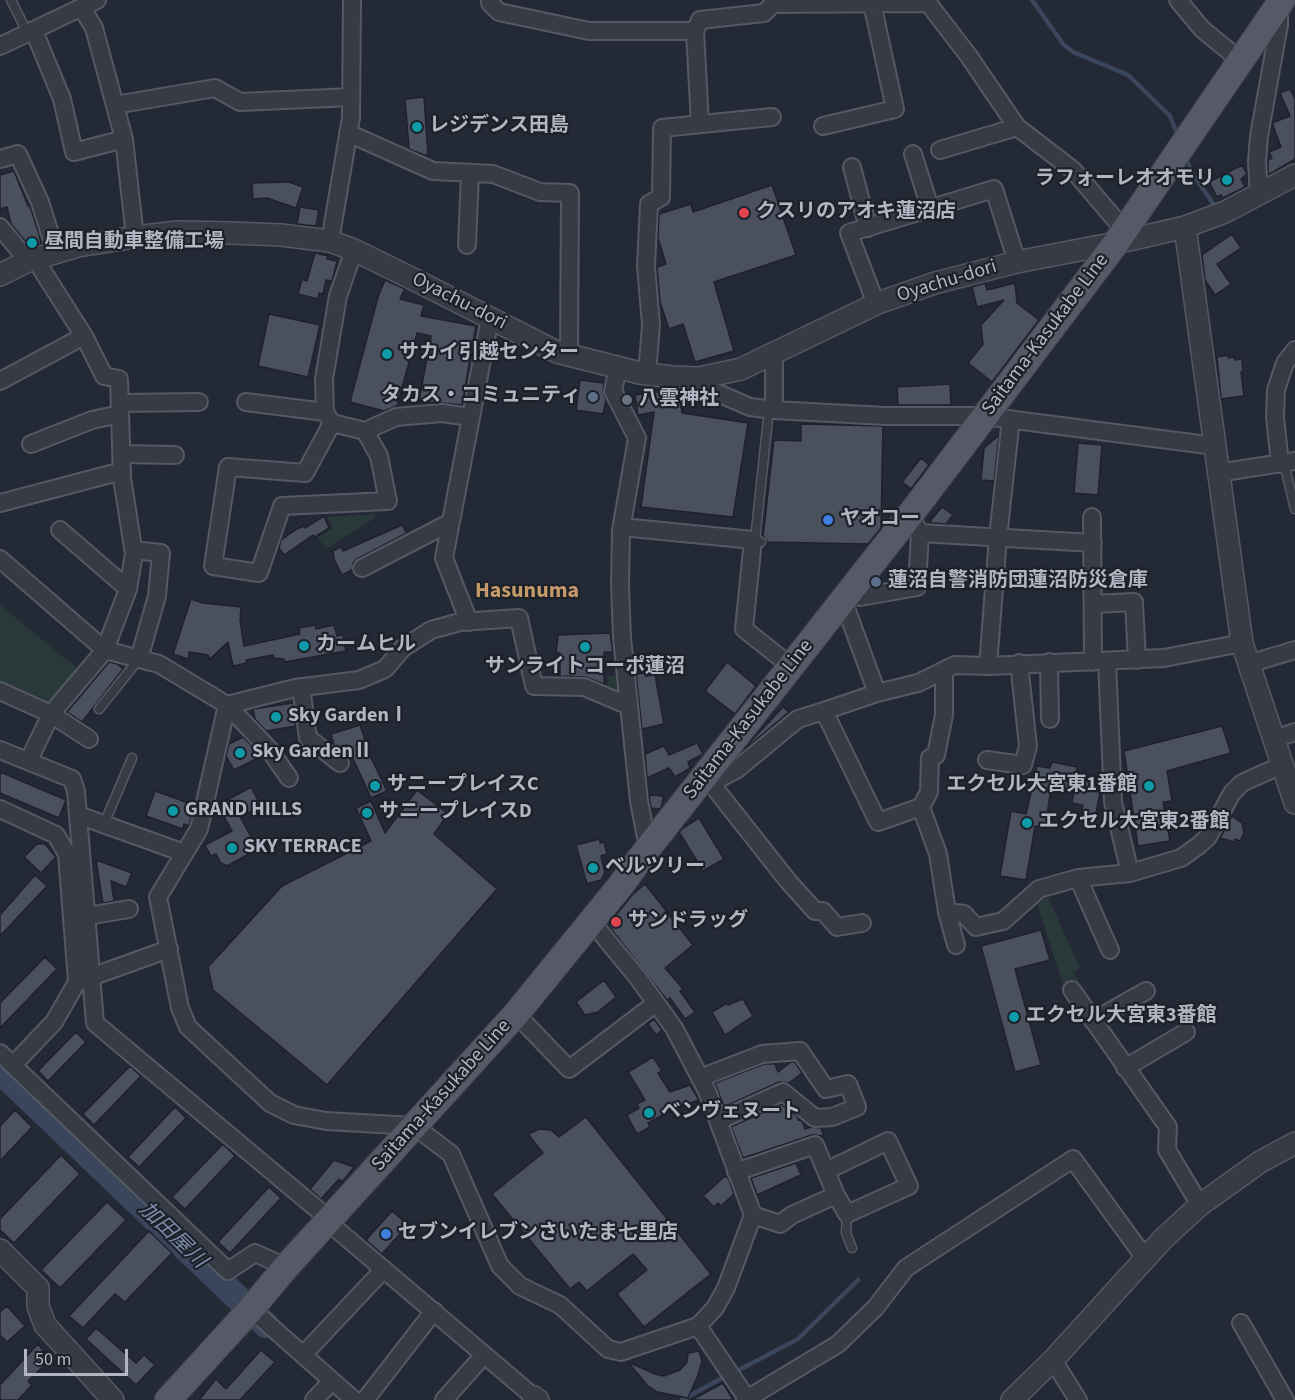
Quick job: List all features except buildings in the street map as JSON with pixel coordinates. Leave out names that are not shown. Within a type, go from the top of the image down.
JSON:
[{"type":"main road","name":"Saitama-Kasukabe Line","points":[[168,1400],[516,1014],[648,848],[709,779],[847,596],[915,524],[984,416],[1121,237],[1280,2]]},
{"type":"street","points":[[0,46],[34,31],[79,4],[97,0]]},
{"type":"street","points":[[330,241],[348,133],[351,97],[352,0]]},
{"type":"street","points":[[490,0],[499,12],[589,31],[695,31]]},
{"type":"street","points":[[1178,0],[1202,29],[1241,61]]},
{"type":"street","points":[[700,124],[695,31],[700,20],[764,13],[773,2],[928,3],[968,55],[1017,127],[1073,170],[1121,237]]},
{"type":"street","points":[[1259,195],[1257,162],[1259,136],[1279,25],[1280,2]]},
{"type":"street","points":[[823,126],[895,109],[872,3]]},
{"type":"street","points":[[79,4],[94,28],[124,139],[135,237]]},
{"type":"street","points":[[34,31],[62,99],[74,152],[124,139]]},
{"type":"street","points":[[115,105],[215,88],[240,102],[351,97]]},
{"type":"street","points":[[647,374],[651,325],[646,266],[649,204],[661,197],[662,128],[772,117]]},
{"type":"street","points":[[940,150],[1017,127]]},
{"type":"street","points":[[348,133],[433,171],[493,174],[540,192],[570,193],[569,355]]},
{"type":"street","points":[[0,159],[18,154],[40,202],[56,253]]},
{"type":"street","points":[[913,154],[930,208]]},
{"type":"street","points":[[852,167],[868,228]]},
{"type":"street","points":[[467,245],[470,174]]},
{"type":"street","name":"Oyachu-dori","points":[[0,275],[32,260],[78,246],[178,232],[281,235],[330,241],[354,250],[557,352],[647,374],[699,378],[741,369],[876,304],[934,284],[1121,237],[1185,227],[1219,215],[1295,175]]},
{"type":"street","points":[[876,304],[849,233],[993,189],[1017,262]]},
{"type":"street","points":[[0,227],[32,260],[84,336],[104,376],[119,380],[122,471],[133,550],[128,589],[105,650],[51,714],[29,760]]},
{"type":"street","points":[[1185,227],[1242,644],[1295,803]]},
{"type":"street","points":[[246,402],[328,417],[365,431],[379,456],[388,501],[282,506],[259,573],[213,566],[228,467],[305,473],[328,417],[324,379],[338,296],[354,250]]},
{"type":"street","points":[[469,622],[444,558],[490,318]]},
{"type":"street","points":[[0,381],[84,336]]},
{"type":"street","points":[[1218,473],[1286,463],[1275,417],[1276,390],[1285,363],[1295,350]]},
{"type":"street","points":[[772,410],[774,353]]},
{"type":"street","points":[[618,368],[613,391],[637,438],[622,527],[620,584],[622,638],[639,801],[648,848]]},
{"type":"street","points":[[699,378],[706,388],[750,406],[772,410],[885,416],[984,416],[1215,446]]},
{"type":"street","points":[[31,444],[120,409],[199,402]]},
{"type":"street","points":[[365,431],[396,417],[442,413],[470,417]]},
{"type":"street","points":[[988,666],[998,537],[1011,419]]},
{"type":"street","points":[[121,454],[175,455]]},
{"type":"street","points":[[0,503],[122,471]]},
{"type":"street","points":[[1092,517],[1093,604],[1113,802],[1130,873]]},
{"type":"street","points":[[362,568],[451,522]]},
{"type":"street","points":[[877,693],[847,596],[860,597],[917,587],[915,524],[998,537],[1093,543]]},
{"type":"street","points":[[622,527],[753,540],[744,629],[792,667]]},
{"type":"street","points":[[60,530],[128,589]]},
{"type":"street","points":[[133,550],[162,554],[158,596],[139,659]]},
{"type":"street","points":[[0,559],[105,650],[159,664],[227,705],[269,749],[289,778]]},
{"type":"street","points":[[1093,604],[1134,602],[1137,660]]},
{"type":"street","points":[[227,705],[301,687],[359,680],[385,669],[403,648],[431,630],[469,622],[519,618],[534,686],[584,687],[629,706]]},
{"type":"street","points":[[862,923],[837,927],[823,911],[814,911],[709,779],[736,770],[798,720],[877,693],[918,683],[954,665],[988,666],[1137,660],[1164,658],[1242,644]]},
{"type":"street","points":[[1248,664],[1295,650]]},
{"type":"street","points":[[1048,662],[1050,719]]},
{"type":"street","points":[[987,760],[1023,765],[1028,746],[1019,663]]},
{"type":"street","points":[[824,711],[878,822],[921,807],[929,792],[930,758],[936,755],[944,715],[944,670]]},
{"type":"street","points":[[301,687],[308,738],[340,764]]},
{"type":"street","points":[[0,691],[51,714],[89,739]]},
{"type":"street","points":[[227,705],[199,829],[158,897],[180,1008],[188,1027],[270,1103],[294,1115],[326,1121],[414,1126],[451,1154],[500,1266],[520,1286],[560,1305],[608,1350],[621,1352],[698,1326],[715,1308],[726,1288],[753,1215],[707,1091],[674,1028],[591,921]]},
{"type":"street","points":[[1273,739],[1295,732]]},
{"type":"street","points":[[0,750],[72,779],[76,791],[87,916],[84,980],[54,1022],[13,1065]]},
{"type":"street","points":[[947,912],[964,914],[976,927],[1003,921],[1039,889],[1078,878],[1130,873],[1181,858],[1208,837],[1232,793],[1242,783],[1282,765]]},
{"type":"street","points":[[921,807],[938,854],[947,912],[956,945]]},
{"type":"street","points":[[0,809],[56,836],[67,854],[84,980],[95,1023],[323,1214],[328,1222],[534,1399]]},
{"type":"street","points":[[78,815],[184,853]]},
{"type":"street","points":[[1078,878],[1110,950]]},
{"type":"street","points":[[87,916],[129,909]]},
{"type":"street","points":[[84,980],[169,949]]},
{"type":"street","points":[[1072,990],[1168,1127],[1167,1150],[1200,1205]]},
{"type":"street","points":[[1093,1021],[1146,991]]},
{"type":"street","points":[[516,1014],[569,1069],[656,1003]]},
{"type":"street","points":[[1125,1068],[1186,1032]]},
{"type":"street","points":[[700,1078],[762,1054],[800,1051],[826,1089],[848,1084],[857,1107],[832,1117],[815,1118],[783,1092],[718,1121]]},
{"type":"street","points":[[0,1053],[228,1271],[255,1253],[286,1267]]},
{"type":"street","points":[[736,1172],[815,1145],[836,1195],[847,1214],[909,1186],[888,1141],[826,1171]]},
{"type":"street","points":[[1012,1400],[1053,1360],[1163,1239],[1200,1205],[1260,1162],[1295,1143]]},
{"type":"street","points":[[698,1326],[747,1400],[838,1344],[876,1307],[906,1268],[1073,1160],[1145,1258]]},
{"type":"street","points":[[753,1215],[780,1224],[792,1215],[836,1195]]},
{"type":"street","points":[[0,1250],[38,1288],[38,1306],[45,1325],[113,1400]]},
{"type":"street","points":[[303,1355],[384,1269]]},
{"type":"street","points":[[250,1309],[303,1355],[323,1390],[354,1400]]},
{"type":"street","points":[[364,1400],[434,1311]]},
{"type":"street","points":[[1241,1323],[1287,1400],[1295,1398]]},
{"type":"street","points":[[444,1400],[484,1355]]},
{"type":"street","points":[[1053,1360],[1078,1400]]},
{"type":"lane","points":[[11,0],[24,26],[34,31]]},
{"type":"lane","points":[[761,542],[755,540],[772,410]]},
{"type":"lane","points":[[1286,463],[1295,509]]},
{"type":"lane","points":[[99,709],[139,659]]},
{"type":"lane","points":[[104,824],[132,758]]},
{"type":"lane","points":[[847,1214],[846,1233],[852,1248]]},
{"type":"shaded area","points":[[374,514],[375,518],[326,549],[318,538],[333,528],[327,517]]},
{"type":"shaded area","points":[[0,605],[82,672],[51,710],[0,683]]},
{"type":"shaded area","points":[[620,675],[624,700],[609,693],[607,677]]},
{"type":"shaded area","points":[[1048,897],[1080,968],[1074,972],[1079,983],[1065,990],[1037,904]]},
{"type":"waterway","points":[[1032,0],[1063,44],[1073,52],[1128,75],[1170,116],[1178,136]]},
{"type":"waterway","points":[[1185,155],[1192,173],[1214,205]]},
{"type":"waterway","name":"加田屋川","points":[[0,1071],[266,1325]]},
{"type":"waterway","points":[[735,1372],[798,1339],[858,1280]]},
{"type":"waterway","points":[[682,1400],[722,1378]]},
{"type":"place","name":"レジデンス田島","points":[[417,127]]},
{"type":"place","name":"ラフォーレオオモリ","points":[[1227,180]]},
{"type":"place","name":"クスリのアオキ蓮沼店","points":[[744,213]]},
{"type":"place","name":"昼間自動車整備工場","points":[[32,243]]},
{"type":"place","name":"サカイ引越センター","points":[[387,354]]},
{"type":"place","name":"タカス・コミュニティ","points":[[593,397]]},
{"type":"place","name":"八雲神社","points":[[627,400]]},
{"type":"place","name":"ヤオコー","points":[[828,520]]},
{"type":"place","name":"蓮沼自警消防団蓮沼防災倉庫","points":[[876,582]]},
{"type":"place","name":"カームヒル","points":[[304,646]]},
{"type":"place","name":"サンライトコーポ蓮沼","points":[[585,647]]},
{"type":"place","name":"Sky GardenⅠ","points":[[276,717]]},
{"type":"place","name":"Sky GardenⅡ","points":[[240,753]]},
{"type":"place","name":"サニープレイスC","points":[[375,786]]},
{"type":"place","name":"エクセル大宮東1番館","points":[[1149,786]]},
{"type":"place","name":"GRAND HILLS","points":[[173,811]]},
{"type":"place","name":"サニープレイスD","points":[[367,813]]},
{"type":"place","name":"エクセル大宮東2番館","points":[[1027,823]]},
{"type":"place","name":"SKY TERRACE","points":[[232,848]]},
{"type":"place","name":"ベルツリー","points":[[593,868]]},
{"type":"place","name":"サンドラッグ","points":[[616,922]]},
{"type":"place","name":"エクセル大宮東3番館","points":[[1014,1017]]},
{"type":"place","name":"ベンヴェヌート","points":[[649,1113]]},
{"type":"place","name":"セブンイレブンさいたま七里店","points":[[386,1234]]},
{"type":"district","name":"Hasunuma","points":[[527,592]]}]
